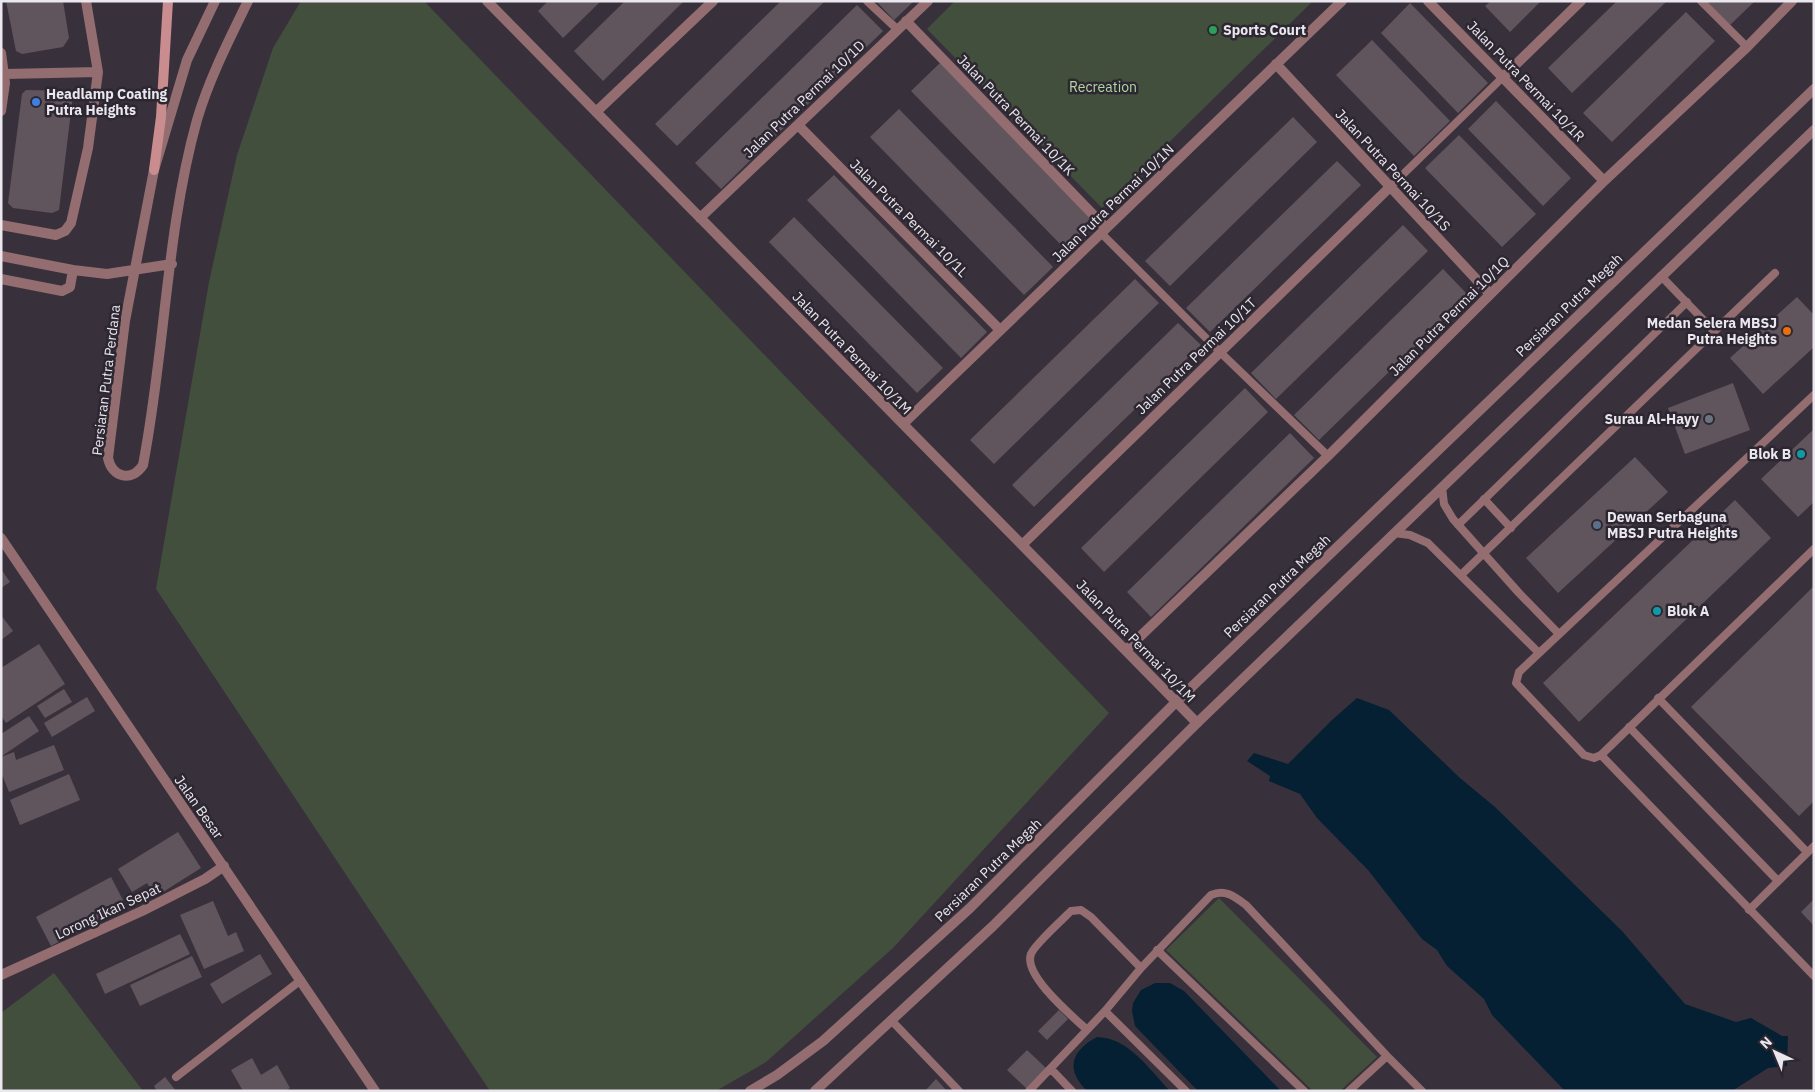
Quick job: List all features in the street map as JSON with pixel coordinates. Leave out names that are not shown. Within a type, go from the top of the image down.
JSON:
[{"type":"main road","points":[[154,170],[160,117],[168,1]]},
{"type":"street","points":[[1,225],[56,235],[65,231],[71,223],[88,148],[98,72],[86,1]]},
{"type":"street","name":"Persiaran Putra Perdana","points":[[215,1],[186,60],[154,170],[135,268],[125,321],[108,458],[110,466],[115,473],[124,476],[133,475],[143,465],[182,186],[198,119],[222,54],[248,1]]},
{"type":"street","points":[[596,112],[713,1]]},
{"type":"street","name":"Jalan Putra Permai 10/1D","points":[[700,218],[928,1]]},
{"type":"street","name":"Jalan Putra Permai 10/1N","points":[[903,424],[1342,1]]},
{"type":"street","name":"Jalan Putra Permai 10/1R","points":[[1428,1],[1604,181]]},
{"type":"street","points":[[1503,77],[1581,1]]},
{"type":"street","name":"Jalan Putra Permai 10/1Q","points":[[1126,650],[1328,456],[1604,181],[1747,47],[1792,1]]},
{"type":"street","name":"Jalan Putra Permai 10/1M","points":[[492,3],[596,112],[1197,723]]},
{"type":"street","name":"Jalan Putra Permai 10/1K","points":[[906,22],[1103,231]]},
{"type":"street","points":[[1,53],[5,74],[1,111]]},
{"type":"street","name":"Jalan Putra Permai 10/1S","points":[[1276,64],[1490,294]]},
{"type":"street","points":[[5,74],[98,72]]},
{"type":"street","name":"Persiaran Putra Megah","points":[[750,1091],[777,1075],[823,1041],[970,908],[1176,702],[1814,90]]},
{"type":"street","name":"Jalan Putra Permai 10/1L","points":[[798,125],[1000,330]]},
{"type":"street","points":[[815,1091],[993,926],[1197,723],[1814,130]]},
{"type":"street","name":"Jalan Putra Permai 10/1T","points":[[1022,545],[1390,186]]},
{"type":"street","points":[[1,256],[73,270],[107,274],[135,268],[172,264]]},
{"type":"street","points":[[1,279],[62,291],[70,287],[73,270]]},
{"type":"street","name":"Jalan Besar","points":[[1,538],[374,1090]]},
{"type":"street","name":"Lorong Ikan Sepat","points":[[1,975],[142,911],[205,879],[224,866]]},
{"type":"lane","points":[[867,1],[897,29]]},
{"type":"lane","points":[[1701,1],[1747,47]]},
{"type":"lane","points":[[1390,186],[1503,77]]},
{"type":"lane","points":[[1103,231],[1220,352],[1328,456]]},
{"type":"lane","points":[[1461,575],[1775,273]]},
{"type":"lane","points":[[1661,276],[1714,331]]},
{"type":"lane","points":[[1455,522],[1484,499],[1686,302]]},
{"type":"lane","points":[[1814,395],[1519,672],[1516,683],[1584,755],[1594,758],[1601,755],[1814,549]]},
{"type":"lane","points":[[1442,487],[1444,504],[1455,522],[1559,634]]},
{"type":"lane","points":[[1484,499],[1511,528]]},
{"type":"lane","points":[[1394,533],[1410,535],[1428,543],[1539,653]]},
{"type":"lane","points":[[1658,698],[1811,849],[1749,910]]},
{"type":"lane","points":[[1629,727],[1778,882]]},
{"type":"lane","points":[[1601,755],[1814,976]]},
{"type":"lane","points":[[1029,1091],[1105,1011],[1157,950],[1210,896],[1219,892],[1232,894],[1246,905],[1422,1091]]},
{"type":"lane","points":[[1086,1030],[1035,977],[1030,965],[1031,953],[1071,911],[1081,910],[1091,917],[1141,968]]},
{"type":"lane","points":[[1157,950],[1304,1091]]},
{"type":"lane","points":[[176,1077],[301,980]]},
{"type":"lane","points":[[1105,1011],[1186,1091]]},
{"type":"lane","points":[[891,1020],[959,1091]]},
{"type":"lane","points":[[1348,1091],[1387,1056]]},
{"type":"lane","points":[[1050,1069],[1072,1091]]},
{"type":"green space","points":[[301,1],[424,1],[1109,713],[893,948],[766,1062],[716,1091],[490,1091],[156,589],[209,282],[237,155],[273,48]]},
{"type":"green space","name":"Recreation","points":[[955,1],[1313,1],[1102,208],[927,29]]},
{"type":"green space","points":[[1219,898],[1377,1057],[1340,1091],[1313,1091],[1166,950]]},
{"type":"green space","points":[[54,973],[143,1091],[1,1091],[1,1013]]},
{"type":"water","points":[[1357,698],[1389,710],[1460,778],[1495,807],[1622,931],[1685,1004],[1736,1022],[1751,1018],[1782,1036],[1788,1036],[1787,1066],[1768,1068],[1732,1091],[1565,1091],[1492,1015],[1484,999],[1447,966],[1437,950],[1422,939],[1368,870],[1317,818],[1300,794],[1269,781],[1270,776],[1247,761],[1254,753],[1288,764]]},
{"type":"water","points":[[1155,983],[1170,983],[1184,991],[1281,1091],[1198,1091],[1135,1026],[1132,1011],[1133,1003],[1141,990]]},
{"type":"water","points":[[1097,1037],[1119,1042],[1138,1056],[1170,1091],[1087,1091],[1076,1075],[1074,1061],[1081,1048]]},
{"type":"building","points":[[6,1],[63,1],[69,38],[63,47],[22,54],[16,51]]},
{"type":"building","points":[[548,1],[601,1],[563,38],[538,11]]},
{"type":"building","points":[[625,1],[684,1],[603,81],[574,51]]},
{"type":"building","points":[[781,1],[825,1],[677,146],[655,124]]},
{"type":"building","points":[[876,1],[914,1],[894,20]]},
{"type":"building","points":[[1491,1],[1541,1],[1510,32],[1485,6]]},
{"type":"building","points":[[1617,1],[1667,1],[1572,93],[1548,68]]},
{"type":"building","points":[[1706,1],[1755,1],[1730,25]]},
{"type":"building","points":[[1410,3],[1488,83],[1458,113],[1381,33]]},
{"type":"building","points":[[857,5],[883,31],[721,189],[695,163]]},
{"type":"building","points":[[1686,12],[1715,41],[1612,142],[1583,113]]},
{"type":"building","points":[[1372,40],[1450,121],[1414,156],[1336,75]]},
{"type":"building","points":[[940,63],[1094,221],[1065,249],[911,91]]},
{"type":"building","points":[[26,90],[70,91],[73,95],[59,210],[52,213],[13,208],[8,203],[22,94]]},
{"type":"building","points":[[1496,101],[1571,178],[1543,206],[1468,129]]},
{"type":"building","points":[[899,109],[1053,267],[1024,295],[870,137]]},
{"type":"building","points":[[1293,117],[1317,142],[1170,286],[1145,261]]},
{"type":"building","points":[[1459,135],[1536,214],[1502,247],[1425,168]]},
{"type":"building","points":[[1337,161],[1361,185],[1210,332],[1186,308]]},
{"type":"building","points":[[834,175],[987,332],[961,358],[807,200]]},
{"type":"building","points":[[794,217],[943,368],[917,393],[769,242]]},
{"type":"building","points":[[1403,225],[1428,251],[1276,399],[1251,373]]},
{"type":"building","points":[[1443,269],[1468,295],[1319,440],[1294,415]]},
{"type":"building","points":[[1135,279],[1159,303],[994,464],[970,440]]},
{"type":"building","name":"Medan Selera MBSJ Putra Heights","points":[[1797,297],[1814,315],[1814,347],[1763,394],[1730,358]]},
{"type":"building","points":[[1178,323],[1201,345],[1034,507],[1012,485]]},
{"type":"building","name":"Surau Al-Hayy","points":[[1733,383],[1750,430],[1685,454],[1668,408]]},
{"type":"building","points":[[1245,388],[1268,412],[1104,572],[1081,548]]},
{"type":"building","name":"Blok B","points":[[1814,429],[1814,502],[1798,517],[1761,479]]},
{"type":"building","points":[[1290,433],[1314,458],[1151,617],[1127,592]]},
{"type":"building","name":"Dewan Serbaguna MBSJ Putra Heights","points":[[1635,457],[1668,492],[1558,593],[1526,558]]},
{"type":"building","name":"Blok A","points":[[1735,500],[1771,538],[1579,722],[1543,683]]},
{"type":"building","points":[[1,569],[10,582],[1,588]]},
{"type":"building","points":[[1814,586],[1814,801],[1799,816],[1691,707]]},
{"type":"building","points":[[1,615],[13,631],[1,640]]},
{"type":"building","points":[[39,644],[65,684],[6,723],[1,716],[1,668]]},
{"type":"building","points":[[64,689],[72,702],[45,718],[37,706]]},
{"type":"building","points":[[87,697],[95,711],[52,737],[44,723]]},
{"type":"building","points":[[29,716],[39,731],[2,756],[1,734]]},
{"type":"building","points":[[54,745],[64,770],[9,792],[1,772],[1,757],[14,752],[16,760]]},
{"type":"building","points":[[69,774],[80,800],[20,825],[10,800]]},
{"type":"building","points":[[178,832],[201,868],[155,897],[147,883],[132,892],[118,869]]},
{"type":"building","points":[[111,877],[126,906],[51,946],[36,917]]},
{"type":"building","points":[[1814,899],[1814,926],[1801,912]]},
{"type":"building","points":[[213,901],[228,936],[236,932],[244,951],[204,969],[180,915]]},
{"type":"building","points":[[180,934],[190,954],[105,994],[96,974]]},
{"type":"building","points":[[260,954],[272,974],[222,1004],[210,984]]},
{"type":"building","points":[[192,956],[202,977],[140,1006],[130,985]]},
{"type":"building","points":[[1059,1010],[1068,1019],[1047,1040],[1038,1031]]},
{"type":"building","points":[[1027,1050],[1047,1069],[1027,1089],[1007,1070]]},
{"type":"building","points":[[252,1058],[261,1075],[277,1065],[290,1088],[285,1091],[243,1091],[231,1070]]},
{"type":"building","points":[[165,1077],[176,1091],[157,1091],[154,1086]]},
{"type":"building","points":[[936,1079],[947,1091],[925,1091]]},
{"type":"place","name":"Sports Court","points":[[1213,30]]},
{"type":"place","name":"Headlamp Coating Putra Heights","points":[[36,102]]},
{"type":"place","name":"Medan Selera MBSJ Putra Heights","points":[[1787,331]]},
{"type":"place","name":"Surau Al-Hayy","points":[[1709,419]]},
{"type":"place","name":"Blok B","points":[[1801,454]]},
{"type":"place","name":"Dewan Serbaguna MBSJ Putra Heights","points":[[1597,525]]},
{"type":"place","name":"Blok A","points":[[1657,611]]}]
